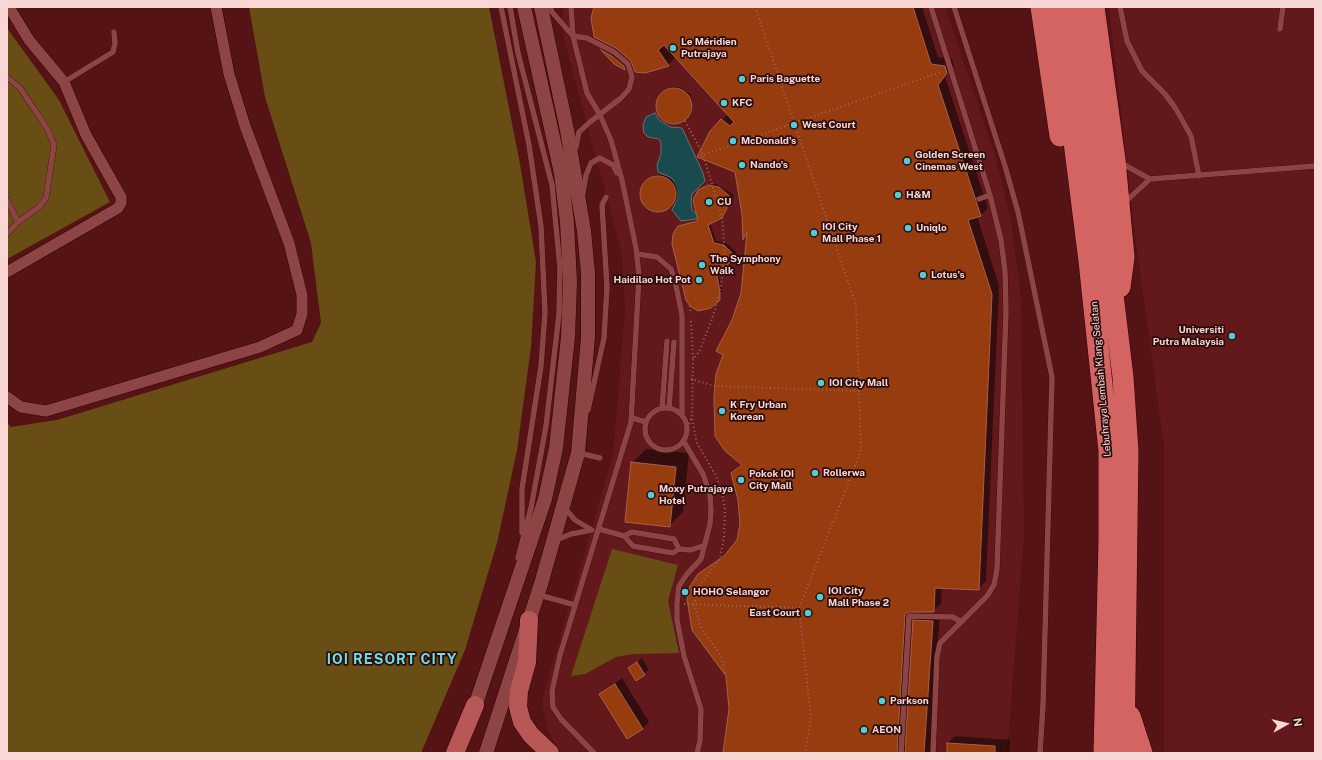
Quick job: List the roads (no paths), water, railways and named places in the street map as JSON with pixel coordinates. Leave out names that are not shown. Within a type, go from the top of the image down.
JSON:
[{"type":"highway","points":[[1041,7],[1063,159],[1074,212],[1089,261]]},
{"type":"highway","name":"Lebuhraya Lembah Klang Selatan","points":[[1057,7],[1116,316],[1123,377],[1128,451],[1126,704],[1124,753]]},
{"type":"highway","name":"Lebuhraya Lembah Klang Selatan","points":[[1078,7],[1089,176],[1089,261],[1109,451],[1109,548],[1104,753]]},
{"type":"highway","points":[[1094,7],[1115,160],[1124,257],[1116,316]]},
{"type":"highway","points":[[1126,704],[1142,753]]},
{"type":"main road","points":[[529,620],[527,662],[519,691],[518,707],[522,722],[531,735],[550,753]]},
{"type":"main road","points":[[455,753],[475,705]]},
{"type":"street","points":[[7,272],[118,208],[121,203],[121,197],[86,135],[64,82],[29,40],[9,7]]},
{"type":"street","points":[[7,398],[21,407],[46,411],[260,347],[297,330],[302,314],[302,295],[289,243],[245,126],[231,82],[216,7]]},
{"type":"street","points":[[459,753],[507,607],[535,532],[546,493],[556,448],[568,337],[570,282],[567,222],[561,173],[524,7]]},
{"type":"street","points":[[486,753],[538,595],[578,453],[588,337],[588,273],[584,231],[567,130],[541,7]]},
{"type":"lane","points":[[501,7],[529,145],[541,226],[545,313],[540,366],[522,489],[522,541]]},
{"type":"lane","points":[[507,607],[531,508],[546,426],[559,314],[560,268],[552,185],[518,53],[510,7]]},
{"type":"lane","points":[[550,7],[552,12],[573,36],[587,38],[614,52],[628,64],[632,77],[629,88],[579,132],[575,144],[583,191],[584,231]]},
{"type":"lane","points":[[571,7],[573,36],[587,93],[600,115],[611,140],[622,180],[639,276],[632,418],[555,673],[552,691],[553,707],[561,719],[594,753]]},
{"type":"lane","points":[[931,7],[990,194],[1002,240],[1006,303],[997,569],[994,585],[987,596],[960,621],[940,643],[937,657],[933,753]]},
{"type":"lane","points":[[954,7],[1016,204],[1052,377],[1044,697],[1040,753]]},
{"type":"lane","points":[[1120,7],[1127,41],[1142,71],[1173,104],[1191,136],[1199,176]]},
{"type":"lane","points":[[1280,29],[1283,7]]},
{"type":"lane","points":[[64,82],[113,52],[115,43],[114,32]]},
{"type":"lane","points":[[7,77],[20,88],[48,130],[54,145],[46,198],[39,207],[18,222],[7,234]]},
{"type":"lane","points":[[583,191],[586,176],[591,163],[600,158],[613,165],[622,180]]},
{"type":"lane","points":[[1115,160],[1150,179],[1315,166]]},
{"type":"lane","points":[[1120,206],[1150,179]]},
{"type":"lane","points":[[979,199],[990,194]]},
{"type":"lane","points":[[600,458],[578,453],[604,338],[607,286],[602,205],[606,197]]},
{"type":"lane","points":[[7,200],[18,222]]},
{"type":"lane","points":[[636,254],[657,257],[671,269],[682,315],[682,414],[688,428],[684,442],[673,450],[660,450],[649,442],[645,429],[646,422],[655,411],[662,408],[669,408],[682,414]]},
{"type":"lane","points":[[662,408],[667,341]]},
{"type":"lane","points":[[669,408],[674,342]]},
{"type":"lane","points":[[632,418],[646,422]]},
{"type":"lane","points":[[684,442],[702,474],[710,495],[710,524],[706,545],[700,559],[679,586],[677,603],[677,620],[684,656],[701,708],[700,741],[697,753]]},
{"type":"lane","points":[[554,540],[571,534],[592,530],[575,520],[564,507]]},
{"type":"lane","points":[[599,529],[624,536],[632,546],[673,553],[679,549],[691,550],[706,545]]},
{"type":"lane","points":[[624,536],[632,532],[674,539],[679,549]]},
{"type":"lane","points":[[538,595],[575,606]]},
{"type":"lane","points":[[901,753],[909,616],[953,617],[960,621]]},
{"type":"water","points":[[655,113],[659,120],[670,127],[682,128],[703,173],[705,181],[692,194],[691,202],[692,210],[703,221],[696,219],[681,221],[672,210],[678,197],[677,188],[672,178],[658,172],[657,165],[661,154],[661,143],[659,139],[648,137],[644,133],[643,125],[646,117]]},
{"type":"place","name":"Le Méridien Putrajaya","points":[[673,48]]},
{"type":"place","name":"Paris Baguette","points":[[742,79]]},
{"type":"place","name":"KFC","points":[[724,103]]},
{"type":"place","name":"West Court","points":[[794,125]]},
{"type":"place","name":"McDonald's","points":[[733,141]]},
{"type":"place","name":"Golden Screen Cinemas West","points":[[907,161]]},
{"type":"place","name":"Nando's","points":[[742,165]]},
{"type":"place","name":"H&M","points":[[898,195]]},
{"type":"place","name":"CU","points":[[709,202]]},
{"type":"place","name":"Uniqlo","points":[[908,228]]},
{"type":"place","name":"IOI City Mall Phase 1","points":[[814,233]]},
{"type":"place","name":"The Symphony Walk","points":[[702,265]]},
{"type":"place","name":"Lotus's","points":[[923,275]]},
{"type":"place","name":"Haidilao Hot Pot","points":[[699,280]]},
{"type":"place","name":"Universiti Putra Malaysia","points":[[1232,336]]},
{"type":"place","name":"IOI City Mall","points":[[821,383]]},
{"type":"place","name":"K Fry Urban Korean","points":[[722,411]]},
{"type":"place","name":"Rollerwa","points":[[815,473]]},
{"type":"place","name":"Pokok IOI City Mall","points":[[741,480]]},
{"type":"place","name":"Moxy Putrajaya Hotel","points":[[651,495]]},
{"type":"place","name":"HOHO Selangor","points":[[685,592]]},
{"type":"place","name":"IOI City Mall Phase 2","points":[[820,597]]},
{"type":"place","name":"East Court","points":[[808,613]]},
{"type":"place","name":"Parkson","points":[[882,701]]},
{"type":"place","name":"AEON","points":[[864,730]]},
{"type":"district","name":"IOI RESORT CITY","points":[[392,660]]}]
